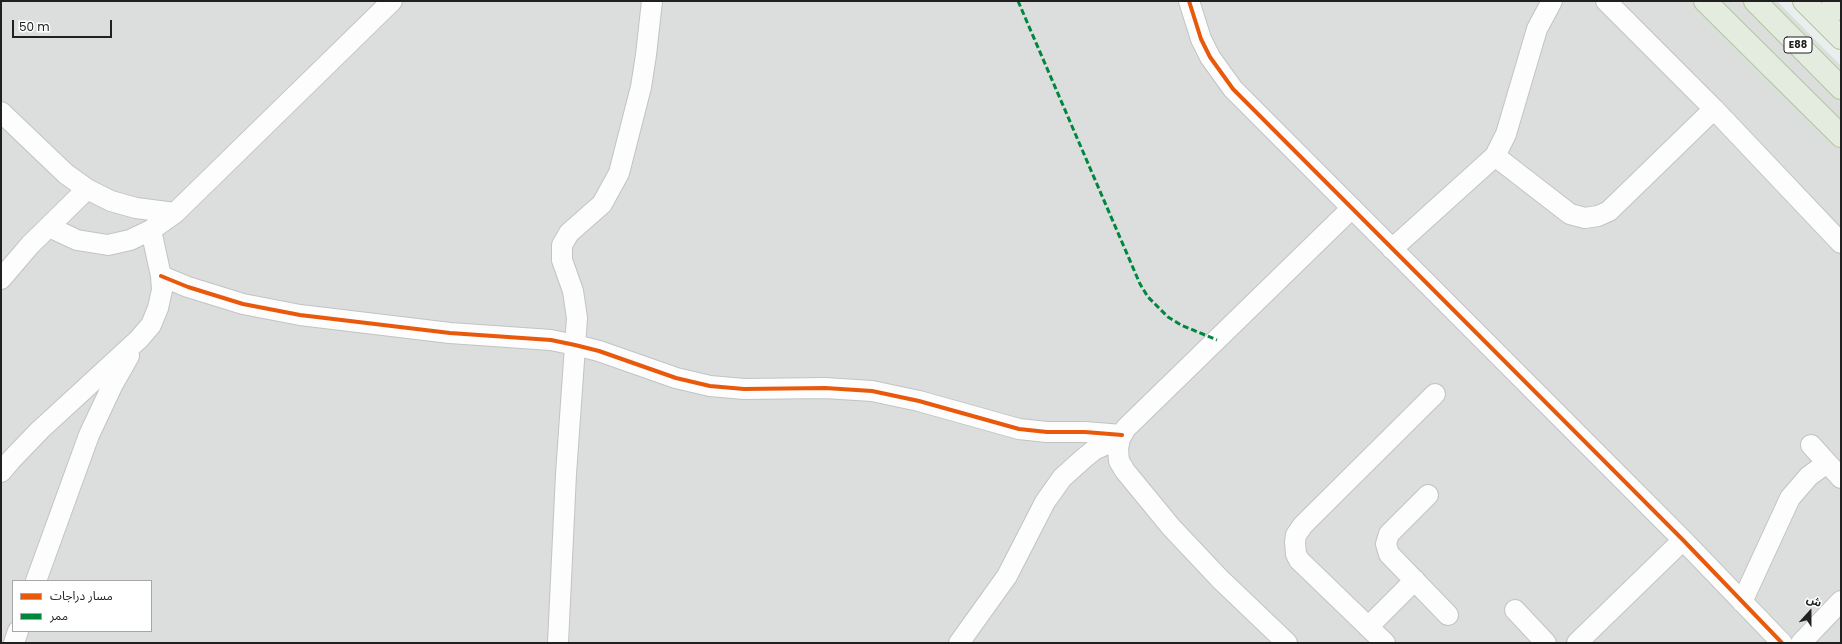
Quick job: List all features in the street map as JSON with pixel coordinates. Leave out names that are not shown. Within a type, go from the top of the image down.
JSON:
[{"type":"highway","points":[[1705,1],[1841,136]]},
{"type":"highway","name":"E88","points":[[1755,1],[1841,88]]},
{"type":"highway","points":[[1804,1],[1841,38]]},
{"type":"highway","points":[[1833,1],[1841,9]]},
{"type":"street","points":[[49,226],[67,237],[96,244],[119,244],[151,230],[175,212],[392,1]]},
{"type":"street","points":[[558,643],[566,474],[577,318],[572,285],[562,260],[562,245],[568,233],[602,204],[619,172],[641,87],[652,1]]},
{"type":"street","points":[[1189,1],[1201,39],[1220,73],[1233,89],[1682,540],[1742,602],[1772,640]]},
{"type":"street","points":[[1392,249],[1496,156],[1506,134],[1537,29],[1552,1]]},
{"type":"street","points":[[1606,1],[1714,109],[1841,243]]},
{"type":"street","points":[[1496,156],[1570,214],[1585,218],[1598,216],[1609,210],[1714,109]]},
{"type":"street","points":[[1,112],[66,174],[87,189],[111,201],[136,208],[175,212]]},
{"type":"street","points":[[1,279],[30,245],[87,189]]},
{"type":"street","points":[[1287,643],[1220,579],[1171,527],[1125,471],[1119,461],[1118,449],[1121,436],[1126,428],[1352,208]]},
{"type":"street","points":[[1,472],[40,430],[139,339],[151,325],[158,308],[162,290],[161,276],[151,230]]},
{"type":"street","points":[[161,276],[188,287],[236,302],[300,315],[450,334],[551,340],[599,351],[676,378],[710,386],[744,389],[825,388],[872,391],[919,400],[1019,430],[1085,432],[1121,436]]},
{"type":"street","points":[[36,580],[89,435],[113,384],[139,339]]},
{"type":"street","points":[[1385,643],[1299,560],[1295,548],[1296,536],[1303,525],[1435,394]]},
{"type":"street","points":[[959,643],[1007,576],[1053,490],[1083,458],[1121,436]]},
{"type":"street","points":[[1811,445],[1841,478]]},
{"type":"street","points":[[1742,602],[1790,498],[1809,476],[1827,463]]},
{"type":"street","points":[[1428,496],[1389,534],[1386,544],[1389,554],[1448,615]]},
{"type":"street","points":[[1577,643],[1682,540]]},
{"type":"street","points":[[1368,627],[1415,580]]},
{"type":"street","points":[[1801,643],[1841,601]]},
{"type":"street","points":[[1515,610],[1546,643]]},
{"type":"street","points":[[14,643],[18,632]]},
{"type":"shaded area","points":[[1,1],[1777,1],[1841,66],[1841,643],[1,643]]},
{"type":"marked path","points":[[1018,1],[1140,284],[1148,297],[1168,317],[1181,325],[1217,340]]},
{"type":"cycle path","points":[[1189,1],[1201,39],[1210,57],[1233,89],[1683,540],[1782,643]]},
{"type":"cycle path","points":[[161,276],[188,287],[243,304],[300,315],[450,333],[551,340],[599,351],[676,378],[710,386],[744,389],[825,388],[872,391],[919,401],[1019,429],[1047,432],[1085,432],[1122,435]]}]
